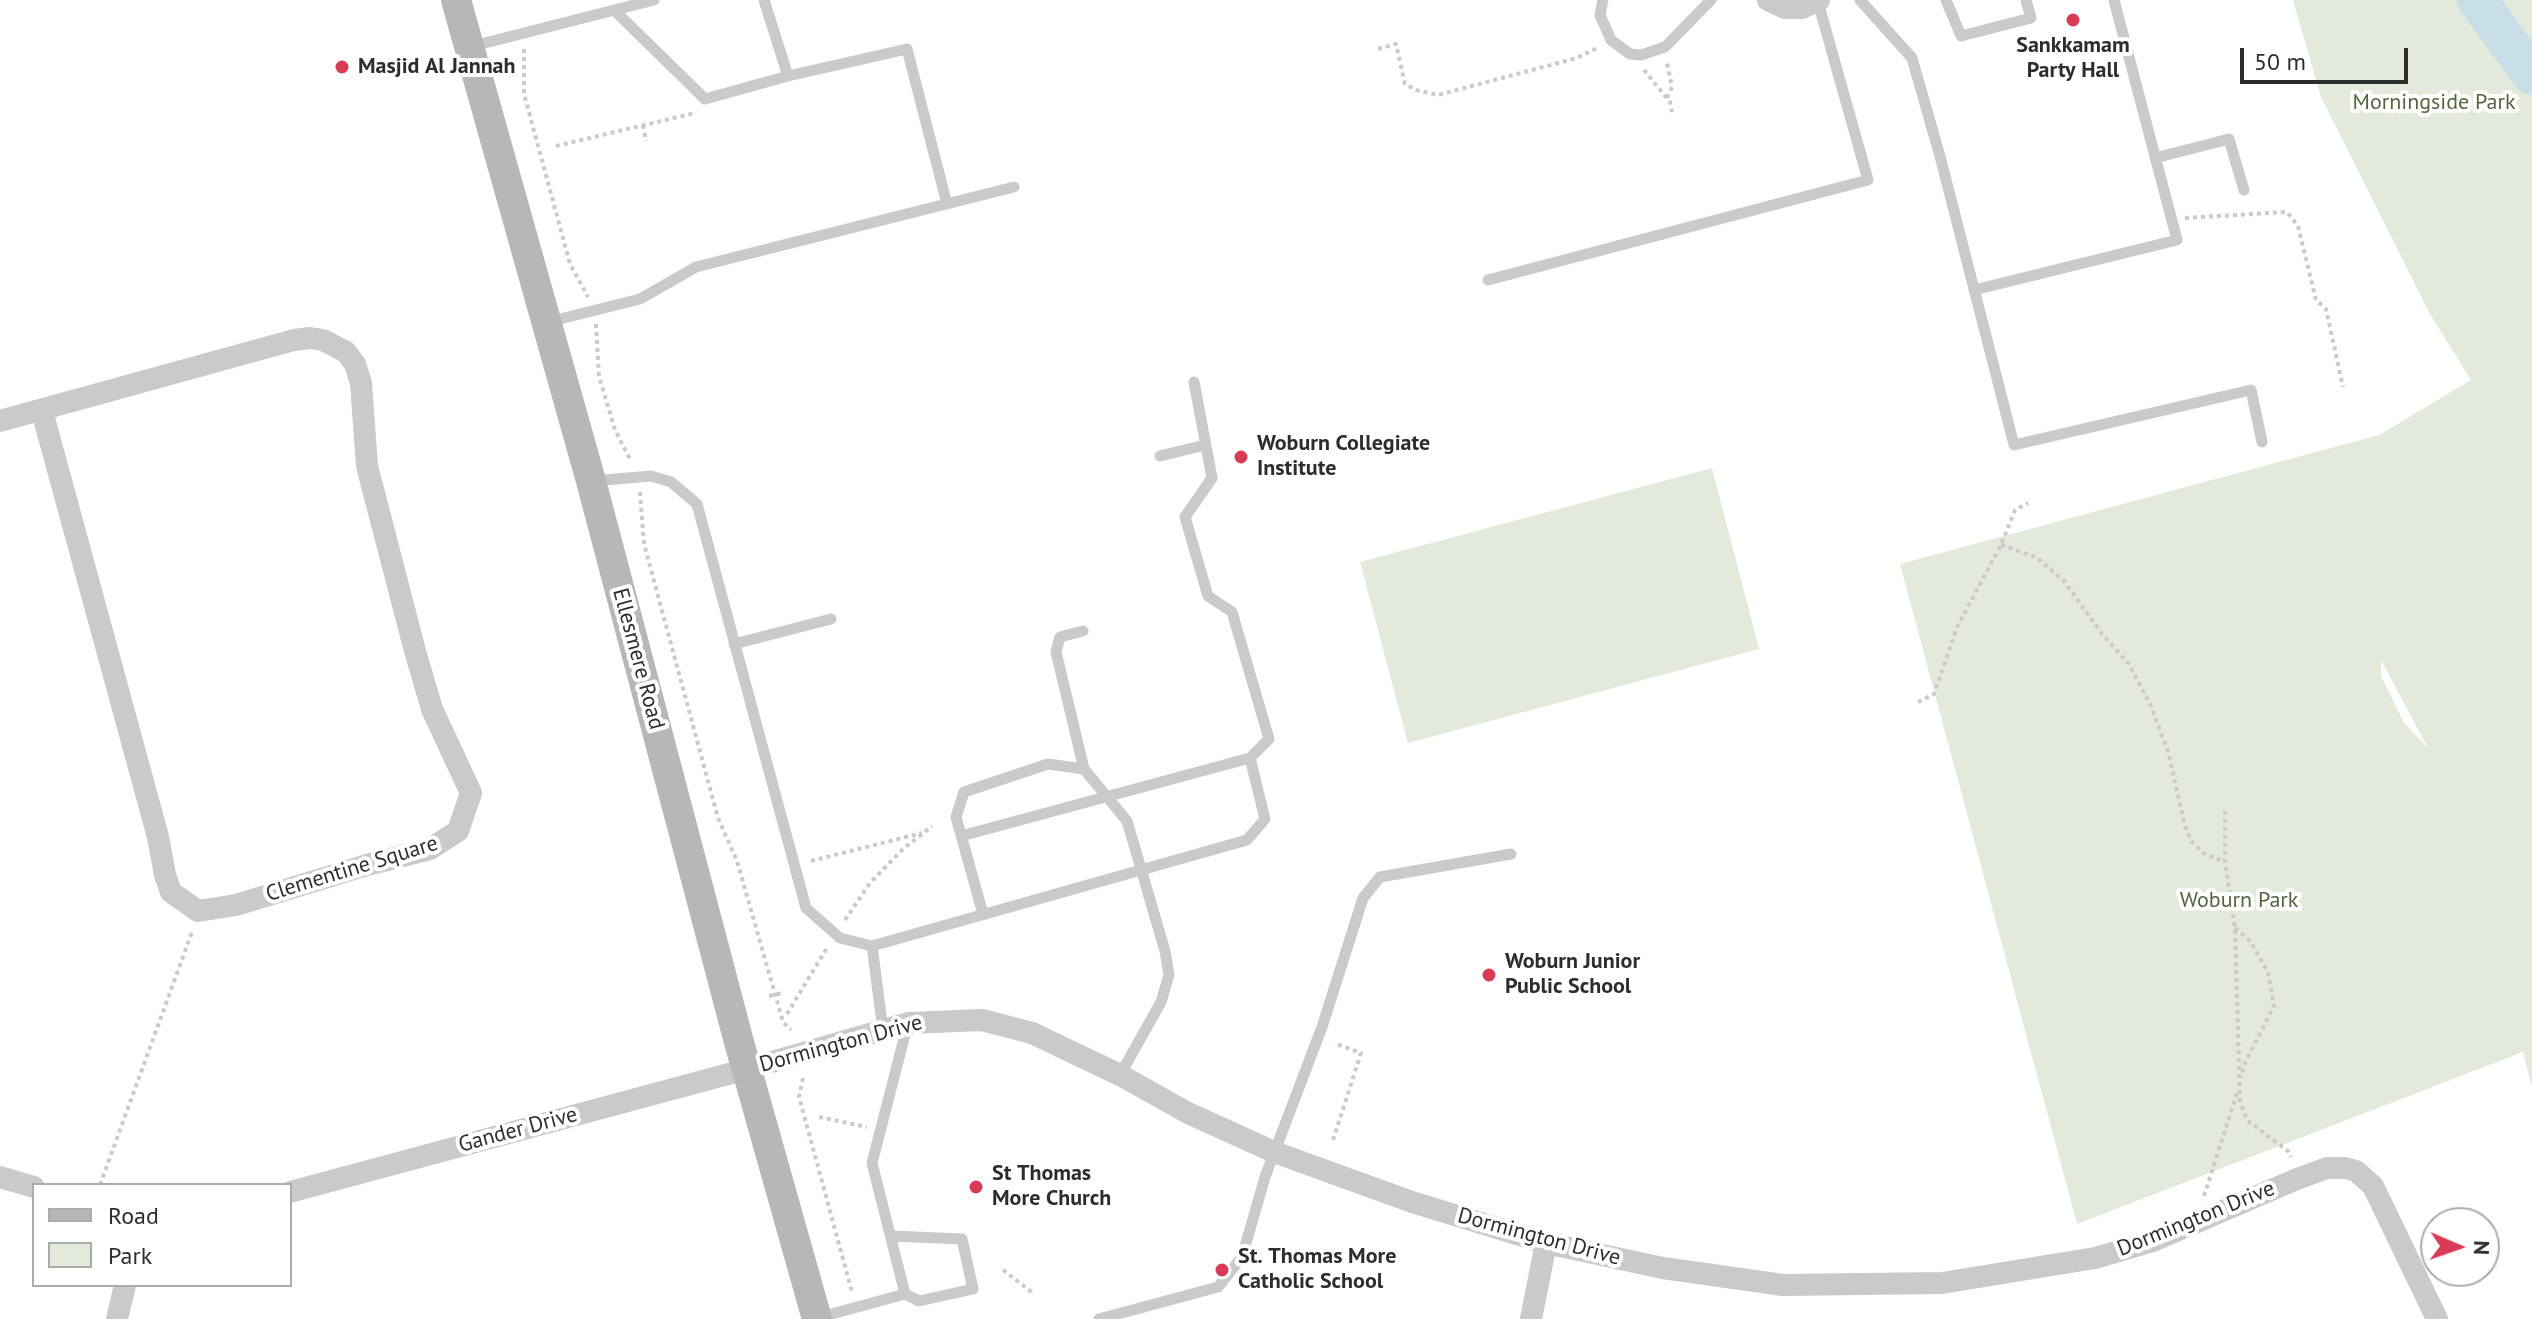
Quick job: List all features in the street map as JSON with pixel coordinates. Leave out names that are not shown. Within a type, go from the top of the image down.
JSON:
[{"type":"main road","name":"Ellesmere Road","points":[[456,0],[591,481],[747,1069],[817,1319]]},
{"type":"street","points":[[1768,0],[1785,8],[1802,8],[1819,1]]},
{"type":"street","name":"Clementine Square","points":[[0,421],[310,338],[335,345],[346,352],[355,364],[361,383],[367,466],[432,709],[471,793],[464,818],[458,831],[430,849],[236,905],[198,911]]},
{"type":"street","points":[[42,411],[158,837],[165,875],[171,892],[198,911]]},
{"type":"street","name":"Dormington Drive","points":[[747,1069],[908,1023],[965,1019],[1002,1025],[1032,1033],[1120,1075],[1188,1113],[1274,1152],[1412,1202],[1546,1243],[1663,1268],[1783,1285],[1942,1283],[2095,1258],[2153,1241],[2327,1168],[2356,1171],[2373,1186],[2437,1319]]},
{"type":"street","name":"Gander Drive","points":[[292,1191],[747,1069]]},
{"type":"street","points":[[0,1177],[32,1186]]},
{"type":"street","points":[[1531,1319],[1546,1243]]},
{"type":"street","points":[[117,1319],[125,1287]]},
{"type":"lane","points":[[469,47],[654,0]]},
{"type":"lane","points":[[764,0],[788,76]]},
{"type":"lane","points":[[1603,0],[1600,15],[1611,40],[1630,54],[1641,55],[1665,47],[1711,0]]},
{"type":"lane","points":[[1860,0],[1912,58],[2014,445],[2251,390],[2262,442]]},
{"type":"lane","points":[[1946,0],[1961,36],[2031,18],[2026,0]]},
{"type":"lane","points":[[1974,290],[2177,240],[2114,0]]},
{"type":"lane","points":[[1488,280],[1868,180],[1819,1]]},
{"type":"lane","points":[[614,10],[705,99],[907,49],[947,204]]},
{"type":"lane","points":[[2155,158],[2229,139],[2244,190]]},
{"type":"lane","points":[[546,322],[640,299],[696,267],[1014,187]]},
{"type":"lane","points":[[961,836],[1250,758],[1269,739],[1232,612],[1208,596],[1185,517],[1212,478],[1194,382]]},
{"type":"lane","points":[[1160,456],[1205,445]]},
{"type":"lane","points":[[591,481],[651,476],[671,482],[697,504],[806,908],[840,938],[872,946],[1247,840],[1265,819],[1250,758]]},
{"type":"lane","points":[[734,644],[831,619]]},
{"type":"lane","points":[[1083,631],[1060,637],[1056,652],[1084,769],[1127,821],[1143,869],[1169,975],[1161,1002],[1120,1075]]},
{"type":"lane","points":[[983,914],[956,817],[964,792],[1048,764],[1084,769]]},
{"type":"lane","points":[[1099,1319],[1218,1287],[1242,1257],[1274,1152],[1322,1027],[1363,898],[1380,877],[1511,854]]},
{"type":"lane","points":[[872,946],[883,1030]]},
{"type":"lane","points":[[905,1294],[872,1163],[908,1023]]},
{"type":"lane","points":[[817,1319],[905,1294],[919,1301],[973,1289],[962,1239],[891,1236]]},
{"type":"path","points":[[523,34],[524,94],[570,264],[595,311],[599,376],[615,430],[639,477],[648,559],[718,818],[737,861],[779,994],[783,1022],[791,1030]]},
{"type":"path","points":[[1378,49],[1396,44],[1405,84],[1438,95],[1577,58],[1597,48]]},
{"type":"path","points":[[1667,61],[1672,87],[1667,98]]},
{"type":"path","points":[[1644,70],[1667,98],[1672,112]]},
{"type":"path","points":[[556,146],[698,113],[705,99]]},
{"type":"path","points":[[643,125],[646,141]]},
{"type":"path","points":[[2171,218],[2287,212],[2298,226],[2316,300],[2326,309],[2343,387]]},
{"type":"path","points":[[1918,702],[1934,694],[1957,627],[2001,545],[2015,510],[2028,503]]},
{"type":"path","points":[[2001,545],[2036,557],[2064,581],[2102,634],[2129,664],[2150,704],[2168,751],[2191,841],[2203,853],[2225,862]]},
{"type":"path","points":[[2225,811],[2225,862],[2235,928],[2240,1101],[2247,1120],[2289,1152]]},
{"type":"path","points":[[787,1014],[870,883],[903,849],[932,826]]},
{"type":"path","points":[[793,865],[925,832]]},
{"type":"path","points":[[101,1183],[198,911]]},
{"type":"path","points":[[2198,1220],[2245,1063],[2274,1006],[2268,972],[2250,941],[2235,928]]},
{"type":"path","points":[[769,996],[779,994]]},
{"type":"path","points":[[1328,1041],[1361,1053],[1333,1140]]},
{"type":"path","points":[[803,1078],[799,1097],[852,1293],[862,1306]]},
{"type":"path","points":[[819,1117],[881,1130]]},
{"type":"path","points":[[1003,1270],[1033,1293]]},
{"type":"green space","name":"Woburn Park","points":[[2293,0],[2532,0],[2532,1087],[2523,1052],[2077,1224],[1900,564],[2379,435],[2471,380],[2430,314],[2321,97]],"holes":[[[2381,660],[2427,747],[2404,723],[2381,676]]]},
{"type":"green space","points":[[1712,468],[1759,649],[1408,743],[1360,562]]},
{"type":"waterway","points":[[2477,0],[2532,75]]},
{"type":"place","name":"Sankkamam Party Hall","points":[[2073,20]]},
{"type":"place","name":"Masjid Al Jannah","points":[[342,67]]},
{"type":"place","name":"Woburn Collegiate Institute","points":[[1241,457]]},
{"type":"place","name":"Woburn Junior Public School","points":[[1489,975]]},
{"type":"place","name":"St Thomas More Church","points":[[976,1187]]},
{"type":"place","name":"St. Thomas More Catholic School","points":[[1222,1270]]},
{"type":"park label","name":"Morningside Park","points":[[2434,103]]}]
